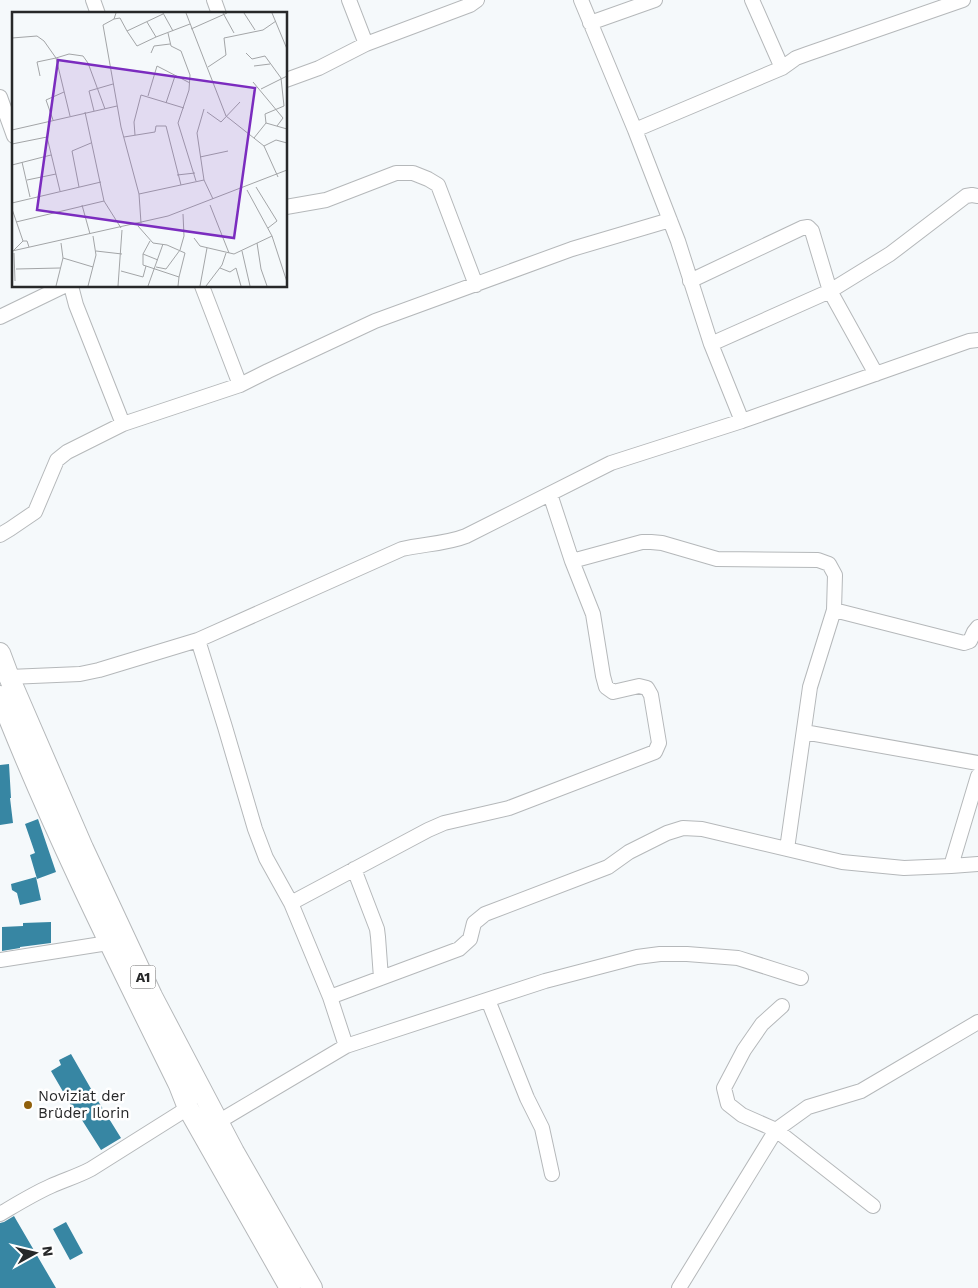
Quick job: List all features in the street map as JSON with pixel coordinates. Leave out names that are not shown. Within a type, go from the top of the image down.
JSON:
[{"type":"highway","name":"A1","points":[[0,653],[83,848],[152,996],[218,1122],[312,1288]]},
{"type":"highway","name":"A1","points":[[0,696],[65,851],[188,1108],[290,1288]]},
{"type":"street","points":[[93,0],[97,12]]},
{"type":"street","points":[[214,0],[218,12]]},
{"type":"street","points":[[349,0],[366,44]]},
{"type":"street","points":[[288,79],[318,68],[366,44],[470,5],[477,0]]},
{"type":"street","points":[[581,0],[670,220],[711,344],[742,421]]},
{"type":"street","points":[[590,23],[655,0]]},
{"type":"street","points":[[752,0],[782,68]]},
{"type":"street","points":[[635,130],[782,68],[796,58],[963,0]]},
{"type":"street","points":[[0,96],[12,130]]},
{"type":"street","points":[[288,207],[326,200],[396,173],[413,173],[428,179],[438,185],[476,285]]},
{"type":"street","points":[[711,344],[830,291],[890,254],[966,196],[978,196]]},
{"type":"street","points":[[0,534],[35,512],[57,460],[67,452],[123,424],[240,385],[375,322],[572,250],[670,220]]},
{"type":"street","points":[[690,281],[802,228],[808,227],[812,231],[830,291],[876,374]]},
{"type":"street","points":[[0,317],[60,288]]},
{"type":"street","points":[[72,288],[76,304],[123,424]]},
{"type":"street","points":[[203,288],[240,385]]},
{"type":"street","points":[[9,677],[80,674],[198,640],[402,549],[456,540],[466,536],[611,463],[742,421],[978,340]]},
{"type":"street","points":[[291,903],[444,823],[509,808],[655,752],[659,743],[651,695],[647,688],[639,686],[613,692],[606,687],[593,614],[572,561],[550,494]]},
{"type":"street","points":[[572,561],[642,542],[651,542],[662,543],[717,559],[818,560],[829,564],[835,575],[834,610],[810,687],[787,849]]},
{"type":"street","points":[[834,610],[964,643],[970,641],[978,627]]},
{"type":"street","points":[[198,640],[255,830],[266,858],[291,903],[330,997],[346,1046]]},
{"type":"street","points":[[804,732],[978,763]]},
{"type":"street","points":[[952,866],[978,776]]},
{"type":"street","points":[[330,997],[459,949],[470,939],[474,924],[485,914],[608,867],[629,852],[667,833],[683,828],[702,829],[842,862],[904,868],[978,864]]},
{"type":"street","points":[[354,869],[377,929],[380,978]]},
{"type":"street","points":[[0,960],[108,942]]},
{"type":"street","points":[[218,1122],[346,1046],[545,981],[637,957],[660,954],[687,954],[738,958],[801,978]]},
{"type":"street","points":[[488,1000],[527,1098],[542,1128],[552,1174]]},
{"type":"street","points":[[782,1006],[762,1024],[744,1050],[724,1088],[728,1104],[742,1115],[776,1130],[873,1206]]},
{"type":"street","points":[[679,1288],[776,1130],[808,1107],[861,1091],[978,1022]]},
{"type":"street","points":[[0,1214],[51,1186],[91,1169],[188,1108]]},
{"type":"building","points":[[9,764],[13,823],[0,825],[0,765]]},
{"type":"building","points":[[38,819],[56,872],[37,879],[30,855],[35,853],[25,824]]},
{"type":"building","points":[[36,877],[41,900],[20,905],[17,893],[12,890],[11,884]]},
{"type":"building","points":[[51,922],[51,943],[2,951],[2,927],[23,926],[23,923]]},
{"type":"building","points":[[71,1054],[121,1138],[101,1150],[72,1107],[51,1071],[61,1065],[59,1060]]},
{"type":"building","points":[[14,1216],[56,1288],[0,1288],[0,1223]]},
{"type":"building","points":[[66,1222],[83,1253],[70,1260],[53,1229]]},
{"type":"place","name":"Noviziat der Brüder Ilorin","points":[[28,1105]]}]
